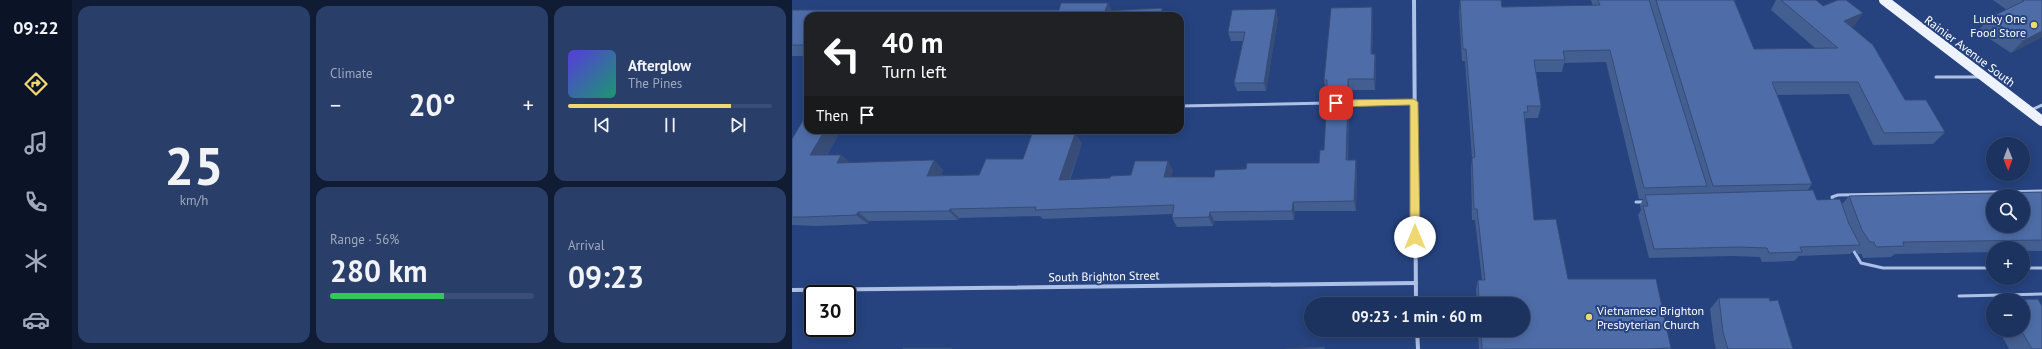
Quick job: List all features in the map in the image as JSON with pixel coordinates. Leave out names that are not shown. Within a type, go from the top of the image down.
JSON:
[{"type":"main road","name":"Rainier Avenue South","points":[[1884,0],[2042,121]]},
{"type":"street","points":[[1414,0],[1416,297]]},
{"type":"street","name":"South Brighton Street","points":[[792,290],[1416,283]]},
{"type":"street","points":[[1417,337],[1418,349]]},
{"type":"lane","points":[[1936,77],[1985,77]]},
{"type":"lane","points":[[1344,103],[1414,102]]},
{"type":"lane","points":[[1184,106],[1336,103]]},
{"type":"lane","points":[[2030,111],[2042,105]]},
{"type":"lane","points":[[1833,206],[1832,197],[1838,195],[2042,191]]},
{"type":"lane","points":[[1636,202],[1651,201]]},
{"type":"lane","points":[[1848,241],[1854,255],[1861,263],[1870,266],[1900,269],[1986,268]]},
{"type":"lane","points":[[2030,268],[2042,268]]},
{"type":"lane","points":[[1959,296],[2042,294]]},
{"type":"building","points":[[1460,0],[1501,0],[1502,7],[1600,5],[1598,0],[1649,0],[1707,186],[1644,188],[1610,50],[1563,51],[1565,60],[1534,60],[1541,106],[1527,106],[1528,112],[1524,112],[1534,220],[1556,219],[1568,279],[1656,279],[1671,348],[1482,349],[1481,337],[1530,337],[1530,297],[1479,297],[1478,280],[1485,280],[1477,209],[1474,209],[1472,158],[1475,157],[1466,49],[1463,49]]},
{"type":"building","points":[[1656,0],[1734,0],[1754,49],[1838,48],[1781,0],[1816,0],[1823,6],[1838,0],[1846,0],[1863,13],[1844,21],[1873,45],[1905,100],[1926,100],[1945,132],[1884,133],[1858,82],[1772,82],[1812,184],[1713,186]]},
{"type":"building","points":[[2022,0],[2042,0],[2042,31],[2023,41],[1989,18],[2024,1]]},
{"type":"building","points":[[1061,3],[1108,3],[1105,11],[1162,8],[1162,12],[804,12],[804,45],[792,45],[792,10],[1059,10]]},
{"type":"building","points":[[1372,7],[1371,54],[1375,54],[1374,79],[1348,79],[1348,90],[1327,90],[1327,80],[1324,80],[1331,8]]},
{"type":"building","points":[[1276,9],[1264,83],[1234,83],[1245,32],[1228,32],[1232,10]]},
{"type":"building","points":[[1327,96],[1348,96],[1346,160],[1356,160],[1354,201],[1293,202],[1292,211],[1210,212],[1209,217],[1172,218],[1174,205],[1035,210],[1036,207],[950,209],[949,211],[858,212],[856,215],[792,217],[792,139],[804,119],[804,134],[823,134],[810,155],[841,155],[837,163],[934,160],[927,176],[979,175],[986,159],[1023,159],[1032,134],[1075,134],[1059,180],[1110,178],[1111,176],[1131,175],[1135,161],[1168,161],[1164,177],[1214,177],[1215,170],[1246,169],[1247,163],[1319,163],[1320,150],[1324,150]]},
{"type":"building","points":[[1813,190],[1817,200],[1840,199],[1849,224],[1860,245],[1800,247],[1802,252],[1769,253],[1767,248],[1739,247],[1654,249],[1643,206],[1648,206],[1645,195]]},
{"type":"building","points":[[2030,192],[2042,192],[2042,240],[1903,242],[1904,246],[1876,247],[1874,242],[1870,242],[1862,230],[1849,196],[1986,193],[1986,233],[2030,233]]},
{"type":"building","points":[[1719,298],[1769,298],[1770,301],[1778,300],[1793,349],[1728,349],[1723,332]]},
{"type":"building","points":[[2030,299],[2038,299],[2042,306],[2042,349],[2032,349],[2025,337],[2030,337]]},
{"type":"building","points":[[1325,347],[1324,349],[1285,349]]},
{"type":"building","points":[[952,348],[952,349],[902,349]]},
{"type":"place","name":"Lucky One Food Store","points":[[2034,25]]},
{"type":"place","name":"Vietnamese Brighton Presbyterian Church","points":[[1589,317]]},
{"type":"route","points":[[1336,103],[1414,102],[1415,237]]}]
